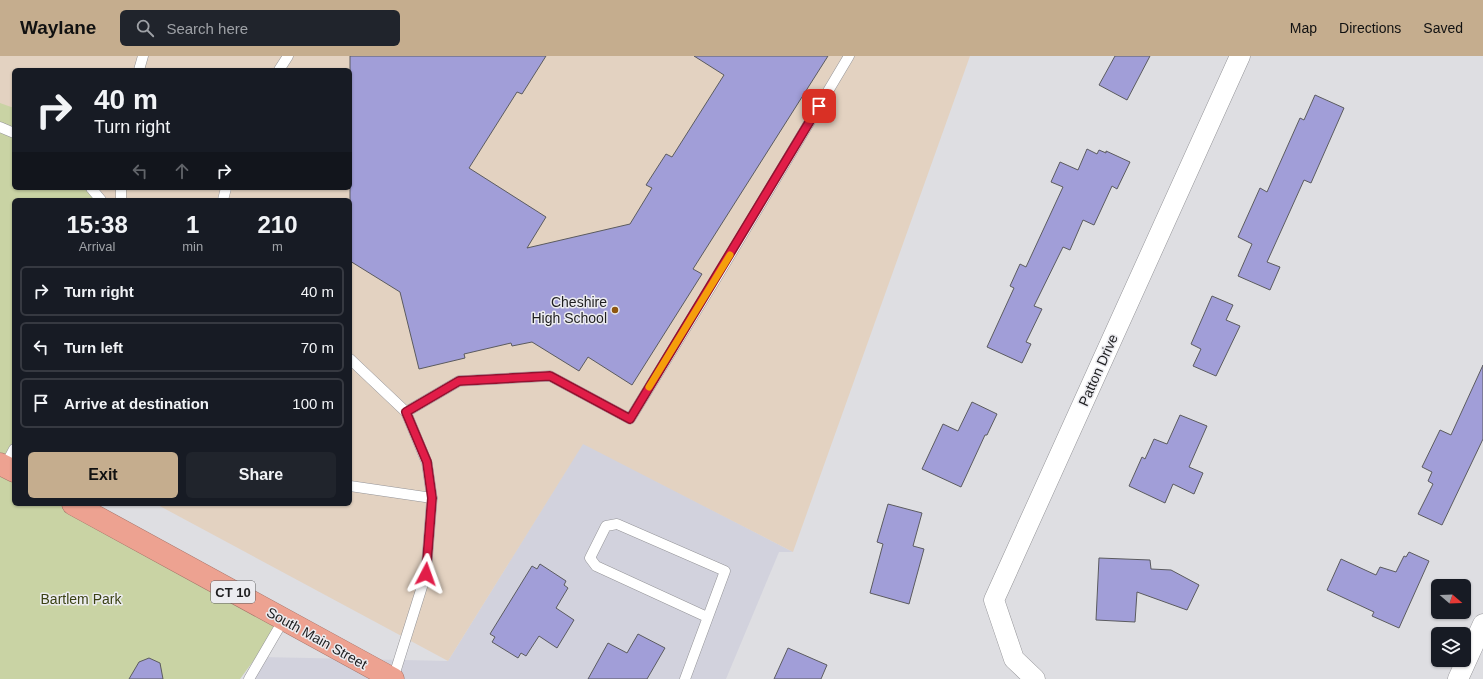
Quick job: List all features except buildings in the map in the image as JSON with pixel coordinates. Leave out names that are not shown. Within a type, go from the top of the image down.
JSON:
[{"type":"highway","name":"South Main Street","points":[[78,506],[393,679]]},
{"type":"street","name":"Patton Drive","points":[[1035,679],[1014,659],[994,600],[1240,56]]},
{"type":"street","points":[[1458,679],[1483,624]]},
{"type":"lane","points":[[140,68],[143,56]]},
{"type":"lane","points":[[280,68],[288,56]]},
{"type":"lane","points":[[406,412],[459,381],[550,376],[630,419],[849,56]]},
{"type":"lane","points":[[0,127],[12,132]]},
{"type":"lane","points":[[93,190],[99,198]]},
{"type":"lane","points":[[352,361],[406,412],[427,462],[432,498],[426,574],[393,679]]},
{"type":"lane","points":[[352,486],[432,498]]},
{"type":"lane","points":[[685,679],[725,571],[617,524],[606,526],[590,558],[596,566],[707,617]]},
{"type":"lane","points":[[249,679],[284,619]]},
{"type":"shaded area","name":"Cheshire High School","points":[[0,56],[970,56],[793,552],[583,444],[448,661],[160,506],[352,506],[352,198],[12,198],[12,231],[0,420]]},
{"type":"shaded area","points":[[583,443],[793,552],[779,552],[726,679],[245,679],[262,657],[448,661]]},
{"type":"green space","name":"Bartlem Park","points":[[0,103],[12,107],[12,190],[94,190],[100,198],[12,198],[12,506],[77,506],[284,619],[240,679],[0,679]]},
{"type":"slow traffic","points":[[649,387],[730,255]]},
{"type":"place","name":"Cheshire High School","points":[[615,310]]},
{"type":"route","points":[[426,574],[432,498],[427,462],[406,412],[459,381],[550,376],[630,419],[819,106]]}]
